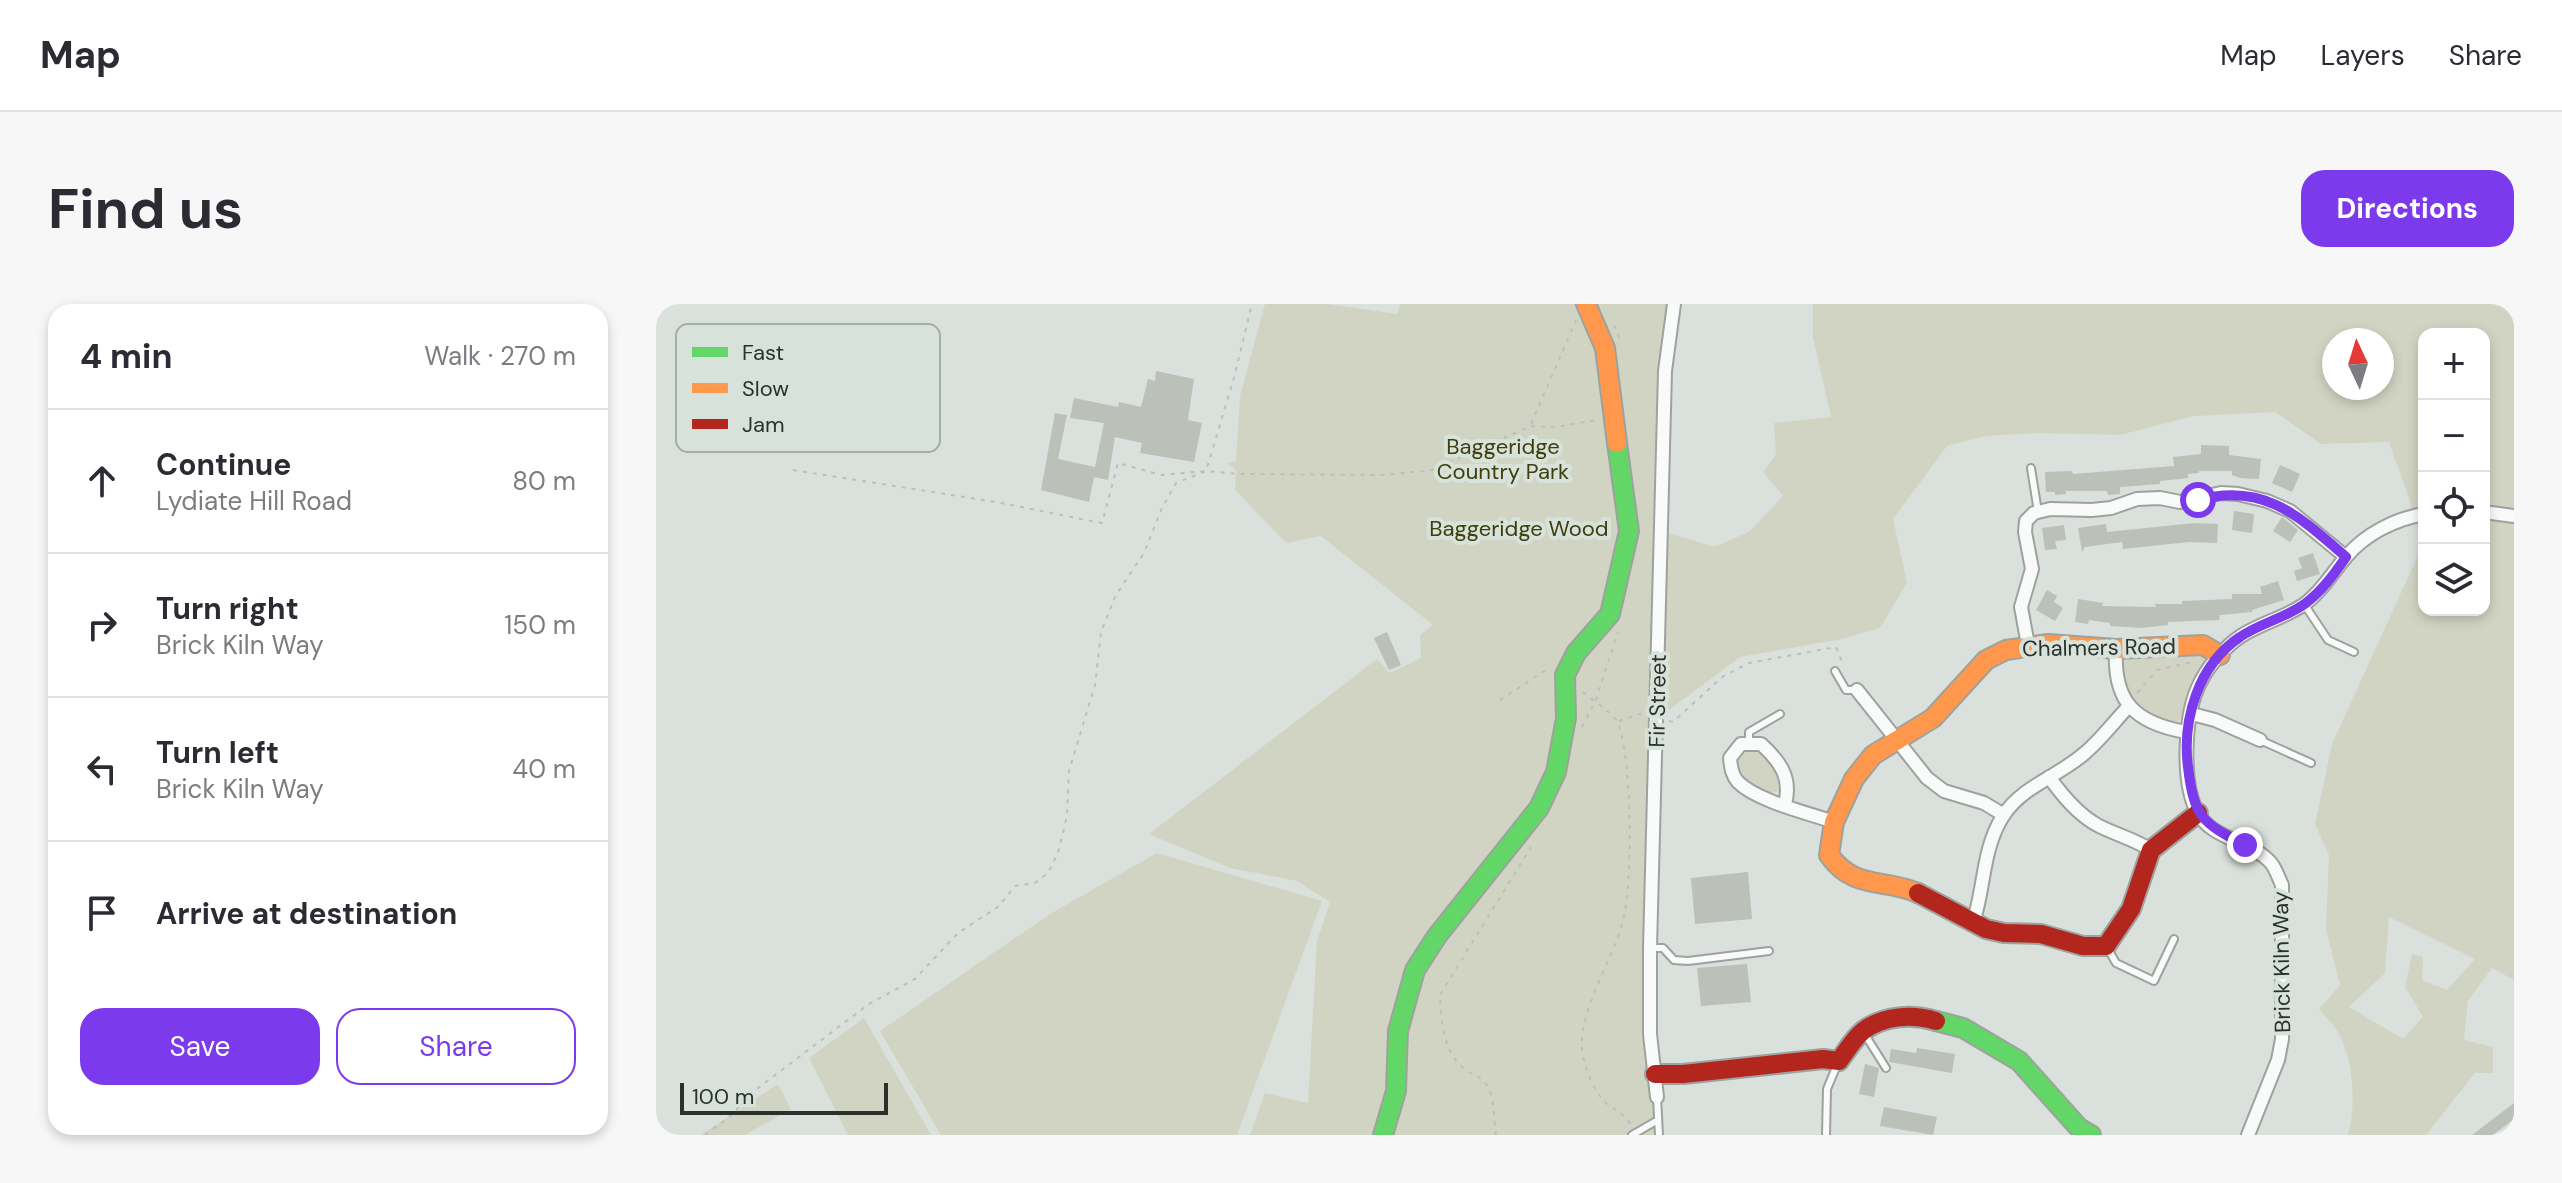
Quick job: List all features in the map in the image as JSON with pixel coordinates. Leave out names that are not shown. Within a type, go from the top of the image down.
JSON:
[{"type":"street","name":"Fir Street","points":[[1657,1097],[1650,1034],[1650,948],[1665,371],[1674,304]]},
{"type":"street","points":[[1383,1135],[1396,1091],[1398,1031],[1415,970],[1437,936],[1539,808],[1556,772],[1566,718],[1565,675],[1576,653],[1610,614],[1629,531],[1605,348],[1581,311]]},
{"type":"street","points":[[2028,645],[2021,607],[2032,569],[2025,532],[2026,521],[2039,512],[2073,508],[2092,510],[2137,499],[2160,498],[2180,502],[2221,493],[2238,494],[2290,511],[2346,557]]},
{"type":"street","points":[[2490,513],[2514,516]]},
{"type":"street","points":[[2106,946],[2131,909],[2151,850],[2198,813],[2190,787],[2186,732],[2200,682],[2220,655],[2239,637],[2304,604],[2330,581],[2346,557],[2364,540],[2387,525],[2418,515]]},
{"type":"street","name":"Chalmers Road","points":[[2106,946],[2089,949],[2047,934],[2000,932],[1973,923],[1894,884],[1842,873],[1829,855],[1834,822],[1854,779],[1873,755],[1933,718],[1986,660],[2006,650],[2048,644],[2116,649],[2191,644],[2203,645],[2220,655]]},
{"type":"street","points":[[2116,649],[2115,672],[2128,707],[2164,728],[2186,732]]},
{"type":"street","points":[[1857,690],[1927,778],[1944,791],[1984,803],[2004,815]]},
{"type":"street","points":[[1973,923],[1990,845],[2004,815],[2028,789],[2085,753],[2128,707]]},
{"type":"street","points":[[2192,714],[2215,720],[2260,740]]},
{"type":"street","points":[[1785,804],[1789,789],[1787,776],[1772,754],[1761,744],[1741,744],[1730,758],[1736,780],[1747,789],[1785,804],[1834,822]]},
{"type":"street","points":[[2049,777],[2065,799],[2098,825],[2135,839],[2151,850]]},
{"type":"street","name":"Brick Kiln Way","points":[[2198,813],[2213,829],[2245,845],[2272,864],[2282,885],[2282,1039],[2278,1060],[2248,1135]]},
{"type":"street","points":[[1655,1074],[1683,1074],[1823,1059],[1839,1061],[1863,1031],[1887,1020],[1915,1015],[1963,1028],[2019,1061],[2079,1128],[2091,1135]]},
{"type":"lane","points":[[2031,468],[2039,512]]},
{"type":"lane","points":[[2304,604],[2328,640],[2354,652]]},
{"type":"lane","points":[[1835,671],[1846,690],[1857,690]]},
{"type":"lane","points":[[1749,742],[1749,732],[1780,714]]},
{"type":"lane","points":[[2260,740],[2311,763]]},
{"type":"lane","points":[[2106,946],[2116,963],[2154,981],[2174,939]]},
{"type":"lane","points":[[1650,948],[1663,948],[1674,960],[1688,961],[1769,951]]},
{"type":"lane","points":[[1863,1031],[1886,1068]]},
{"type":"lane","points":[[1826,1135],[1827,1089],[1839,1061]]},
{"type":"lane","points":[[1657,1097],[1659,1135]]},
{"type":"lane","points":[[1634,1134],[1658,1120]]},
{"type":"path","points":[[1206,471],[1252,304]]},
{"type":"path","points":[[1531,426],[1581,311]]},
{"type":"path","points":[[793,470],[996,502],[1102,523],[1118,463],[1161,475],[1206,471],[1384,475],[1432,470],[1531,426],[1555,427],[1614,418]]},
{"type":"path","points":[[705,1135],[728,1118],[758,1088],[869,1004],[915,979],[958,933],[999,906],[1015,886],[1035,883],[1048,873],[1058,853],[1067,816],[1069,771],[1090,707],[1101,632],[1116,595],[1144,553],[1176,483],[1206,471]]},
{"type":"path","points":[[1577,738],[1595,702],[1618,632]]},
{"type":"path","points":[[1618,722],[1644,713],[1673,722],[1722,677],[1749,663],[1836,647],[1844,668]]},
{"type":"path","points":[[2128,707],[2157,670],[2192,662]]},
{"type":"path","points":[[1500,700],[1549,668],[1565,675],[1618,722],[1627,771],[1627,889],[1623,921],[1592,1002],[1582,1038],[1583,1056],[1590,1077],[1605,1102],[1622,1112],[1634,1134]]},
{"type":"path","points":[[1496,1135],[1490,1090],[1479,1076],[1465,1070],[1455,1060],[1442,1023],[1440,995],[1537,836]]},
{"type":"green space","name":"Baggeridge Wood","points":[[1265,304],[1327,304],[1398,314],[1400,304],[1669,304],[1658,372],[1657,1135],[1250,1135],[1265,1093],[1308,1103],[1317,941],[1330,902],[1297,881],[1230,868],[1149,834],[1377,659],[1390,673],[1421,658],[1420,635],[1433,625],[1321,536],[1286,543],[1235,490],[1236,470],[1228,463],[1236,461],[1240,396]]},
{"type":"green space","points":[[1813,304],[2514,304],[2514,980],[2492,968],[2468,1001],[2464,1040],[2493,1047],[2493,1073],[2475,1073],[2426,1135],[2348,1135],[2353,1097],[2351,1070],[2337,1031],[2319,1009],[2340,985],[2326,929],[2329,855],[2315,824],[2332,744],[2418,556],[2418,616],[2490,616],[2490,328],[2418,328],[2418,532],[2389,442],[2321,444],[2275,412],[2194,416],[2120,435],[2039,433],[1985,436],[1947,446],[1893,519],[1907,583],[1880,628],[1842,639],[1740,657],[1665,713],[1664,541],[1669,533],[1714,547],[1749,532],[1783,496],[1763,472],[1776,455],[1774,423],[1831,417],[1813,337]],"holes":[[[2389,917],[2475,959],[2447,990],[2422,980],[2423,957],[2412,954],[2405,987],[2423,1017],[2403,1039],[2349,1007],[2385,973]]]},
{"type":"green space","points":[[2196,651],[2203,654],[2206,661],[2184,716],[2178,722],[2156,717],[2136,702],[2124,681],[2122,669],[2125,658],[2134,654]]},
{"type":"green space","points":[[1752,749],[1764,755],[1773,765],[1782,790],[1769,794],[1742,773],[1738,760]]},
{"type":"green space","points":[[1157,853],[1322,901],[1237,1135],[941,1135],[880,1031],[1050,914]]},
{"type":"green space","points":[[864,1018],[931,1135],[848,1135],[809,1058]]},
{"type":"green space","points":[[778,1084],[791,1109],[745,1135],[701,1135]]},
{"type":"building","points":[[1156,371],[1194,379],[1188,420],[1202,423],[1194,462],[1140,453],[1142,443],[1115,437],[1108,480],[1094,477],[1089,502],[1041,490],[1055,413],[1067,415],[1058,459],[1095,467],[1104,423],[1070,418],[1074,398],[1118,407],[1119,402],[1141,407],[1148,379],[1155,381]]},
{"type":"building","points":[[2201,445],[2229,446],[2229,455],[2261,459],[2259,479],[2240,478],[2232,475],[2232,471],[2199,471],[2188,474],[2188,478],[2160,481],[2160,484],[2120,487],[2120,494],[2066,491],[2066,494],[2055,495],[2055,492],[2046,492],[2045,472],[2072,471],[2073,474],[2174,466],[2173,457],[2201,454]]},
{"type":"building","points":[[2280,465],[2300,474],[2292,492],[2272,483]]},
{"type":"building","points":[[2234,511],[2254,514],[2252,533],[2232,530]]},
{"type":"building","points":[[2282,517],[2298,530],[2290,542],[2273,531]]},
{"type":"building","points":[[2194,523],[2218,524],[2217,543],[2189,542],[2123,549],[2122,542],[2086,545],[2082,552],[2078,528],[2106,524],[2107,532]]},
{"type":"building","points":[[2064,525],[2066,540],[2055,541],[2057,549],[2045,550],[2042,528]]},
{"type":"building","points":[[2313,553],[2320,574],[2297,581],[2294,571],[2302,568],[2298,558]]},
{"type":"building","points":[[2278,581],[2284,600],[2252,612],[2220,615],[2219,620],[2168,622],[2168,625],[2142,628],[2110,626],[2110,623],[2089,620],[2088,624],[2075,622],[2078,599],[2103,603],[2102,606],[2156,607],[2155,604],[2182,604],[2182,601],[2232,599],[2232,594],[2262,594],[2260,587]]},
{"type":"building","points":[[2047,590],[2057,596],[2054,602],[2063,608],[2055,621],[2036,610]]},
{"type":"building","points":[[1387,632],[1401,665],[1389,670],[1374,638]]},
{"type":"building","points":[[1748,872],[1752,919],[1695,924],[1691,878]]},
{"type":"building","points":[[1747,964],[1751,1002],[1701,1006],[1697,968]]},
{"type":"building","points":[[1917,1048],[1955,1054],[1952,1073],[1889,1062],[1891,1049],[1916,1053]]},
{"type":"building","points":[[1865,1064],[1879,1068],[1874,1097],[1859,1094]]},
{"type":"building","points":[[2514,1103],[2514,1119],[2493,1135],[2472,1135]]},
{"type":"building","points":[[1884,1107],[1937,1117],[1933,1135],[1880,1126]]},
{"type":"traffic: fast","points":[[1383,1135],[1396,1091],[1398,1031],[1415,970],[1437,936],[1539,808],[1556,772],[1566,718],[1565,675],[1576,653],[1610,614],[1629,531],[1617,443]]},
{"type":"traffic: fast","points":[[1936,1021],[1963,1028],[2019,1061],[2079,1128],[2091,1135]]},
{"type":"traffic: slow","points":[[1586,304],[1605,348],[1617,443]]},
{"type":"traffic: slow","points":[[1918,893],[1848,874],[1829,855],[1834,822],[1854,779],[1873,755],[1933,718],[1986,660],[2006,650],[2048,644],[2116,649],[2203,645],[2220,655]]},
{"type":"traffic: jam","points":[[1918,893],[1986,929],[2041,934],[2083,946],[2106,946],[2131,909],[2151,850],[2198,813]]},
{"type":"traffic: jam","points":[[1655,1074],[1683,1074],[1823,1059],[1839,1061],[1860,1034],[1880,1022],[1908,1017],[1936,1021]]},
{"type":"route","points":[[2198,500],[2221,493],[2267,501],[2309,524],[2346,557],[2330,581],[2304,604],[2239,637],[2220,655],[2200,682],[2186,732],[2190,787],[2198,813],[2213,829],[2245,845]]},
{"type":"park label","name":"Baggeridge Country Park","points":[[1503,458]]}]
